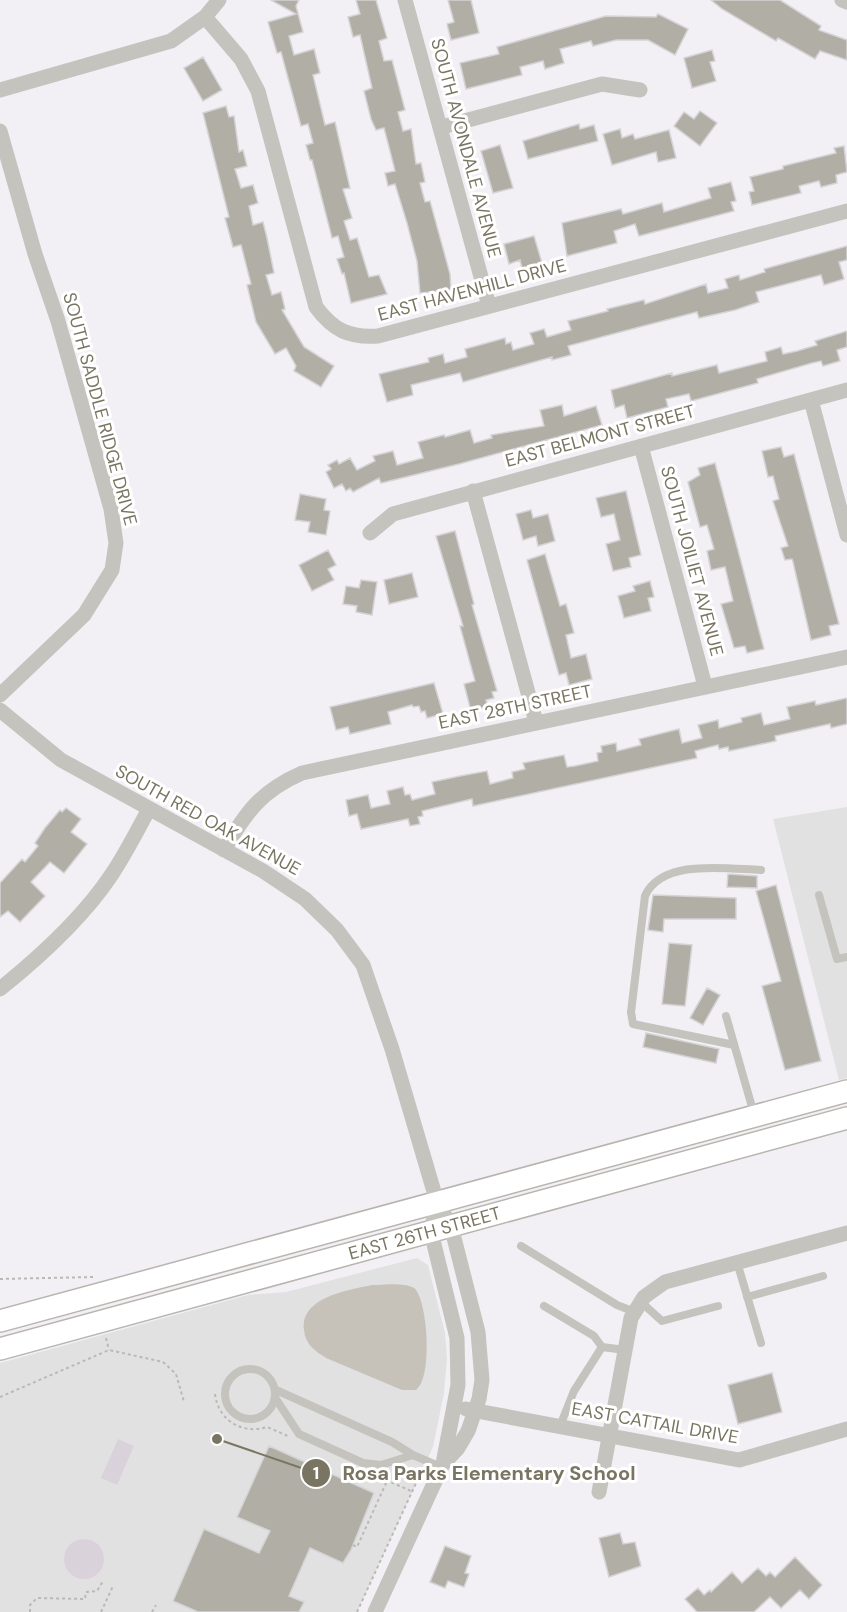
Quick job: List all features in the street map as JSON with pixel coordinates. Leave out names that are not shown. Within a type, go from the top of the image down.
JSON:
[{"type":"main road","name":"EAST 26TH STREET","points":[[0,1321],[847,1090]]},
{"type":"main road","name":"EAST 26TH STREET","points":[[0,1349],[847,1118]]},
{"type":"street","points":[[0,90],[171,40],[206,17],[219,0]]},
{"type":"street","name":"SOUTH AVONDALE AVENUE","points":[[405,0],[489,306]]},
{"type":"street","points":[[842,0],[847,2]]},
{"type":"street","name":"EAST HAVENHILL DRIVE","points":[[206,17],[241,59],[258,91],[316,307],[326,320],[348,335],[372,336],[847,211]]},
{"type":"street","points":[[442,128],[602,84],[640,90]]},
{"type":"street","name":"SOUTH SADDLE RIDGE DRIVE","points":[[0,132],[35,254],[58,321],[111,509],[116,543],[112,570],[84,615],[0,695]]},
{"type":"street","name":"EAST BELMONT STREET","points":[[370,533],[393,514],[847,390]]},
{"type":"street","points":[[811,400],[847,535]]},
{"type":"street","name":"SOUTH JOILIET AVENUE","points":[[641,446],[705,686]]},
{"type":"street","points":[[473,491],[536,722]]},
{"type":"street","name":"EAST 28TH STREET","points":[[224,850],[244,815],[256,802],[281,782],[302,773],[847,657]]},
{"type":"street","name":"SOUTH RED OAK AVENUE","points":[[0,710],[29,737],[61,760],[263,871],[305,898],[337,930],[363,965],[392,1049],[436,1202]]},
{"type":"street","points":[[0,989],[38,959],[95,895],[111,875],[149,809]]},
{"type":"street","points":[[375,1612],[442,1466],[455,1407],[459,1367],[457,1338],[436,1202]]},
{"type":"street","points":[[441,1229],[478,1332],[482,1380],[475,1412],[458,1449],[442,1466]]},
{"type":"street","points":[[599,1492],[625,1350],[638,1307],[666,1282],[847,1233]]},
{"type":"street","name":"EAST CATTAIL DRIVE","points":[[455,1407],[739,1460],[847,1430]]},
{"type":"lane","points":[[734,1046],[633,1024],[631,1012],[645,896],[656,880],[674,871],[761,870]]},
{"type":"lane","points":[[819,895],[837,959],[847,957]]},
{"type":"lane","points":[[726,1016],[754,1116]]},
{"type":"lane","points":[[521,1246],[617,1305],[638,1307],[662,1321],[718,1306]]},
{"type":"lane","points":[[737,1263],[761,1343]]},
{"type":"lane","points":[[747,1297],[823,1276]]},
{"type":"lane","points":[[544,1306],[594,1336],[602,1347],[625,1350]]},
{"type":"lane","points":[[560,1426],[574,1392],[602,1347]]},
{"type":"lane","points":[[276,1395],[267,1413],[252,1420],[244,1419],[230,1410],[224,1394],[230,1379],[244,1370],[252,1369],[268,1376],[276,1395],[299,1434],[363,1463],[381,1465],[413,1455]]},
{"type":"lane","points":[[276,1395],[363,1430],[426,1461],[442,1466]]},
{"type":"path","points":[[0,1280],[99,1277]]},
{"type":"path","points":[[105,1335],[109,1350]]},
{"type":"path","points":[[0,1397],[109,1350],[163,1362],[176,1374],[184,1402]]},
{"type":"path","points":[[321,1468],[327,1454]]},
{"type":"path","points":[[357,1612],[426,1461]]},
{"type":"path","points":[[353,1545],[357,1547],[387,1480]]},
{"type":"path","points":[[30,1612],[30,1605],[37,1598],[85,1599],[86,1592],[97,1591],[103,1581]]},
{"type":"path","points":[[101,1612],[113,1586]]},
{"type":"path","points":[[152,1612],[156,1605]]},
{"type":"shaded area","points":[[847,807],[847,1078],[839,1080],[773,819]]},
{"type":"shaded area","points":[[417,1258],[428,1265],[445,1333],[447,1358],[444,1393],[433,1447],[357,1612],[0,1612],[0,1363],[248,1295],[286,1292]]},
{"type":"shaded area","points":[[372,1285],[405,1285],[414,1288],[419,1294],[425,1321],[427,1354],[422,1382],[416,1390],[402,1390],[326,1358],[314,1350],[306,1339],[305,1319],[318,1303],[339,1293]]},
{"type":"shaded area","points":[[118,1439],[134,1446],[117,1485],[101,1478]]},
{"type":"shaded area","points":[[84,1539],[98,1545],[104,1559],[98,1573],[84,1579],[70,1573],[64,1559],[70,1545]]},
{"type":"building","points":[[271,0],[299,0],[296,6],[303,32],[289,36],[294,55],[314,49],[320,73],[313,75],[325,125],[335,122],[350,188],[343,189],[352,218],[344,221],[350,240],[357,238],[369,277],[379,275],[387,294],[351,303],[344,273],[342,274],[337,259],[344,257],[338,236],[332,238],[306,145],[313,143],[308,124],[301,126],[281,52],[277,53],[268,22],[296,14]]},
{"type":"building","points":[[356,0],[376,0],[387,38],[379,41],[384,61],[392,60],[405,110],[398,112],[403,131],[411,129],[416,164],[421,163],[425,182],[420,183],[425,202],[430,201],[450,274],[451,290],[420,293],[417,261],[407,223],[395,184],[388,186],[385,173],[395,171],[384,128],[376,130],[364,91],[372,88],[360,35],[353,37],[348,17],[360,14]]},
{"type":"building","points":[[448,0],[471,0],[479,33],[451,40],[447,24],[454,22]]},
{"type":"building","points":[[711,0],[780,0],[821,26],[819,30],[847,40],[847,60],[820,51],[815,59],[778,38],[776,41]]},
{"type":"building","points":[[658,14],[688,29],[675,55],[648,40],[616,40],[593,46],[591,41],[560,49],[564,63],[545,69],[543,61],[520,67],[522,75],[466,89],[460,63],[499,54],[497,47],[606,16],[656,17]]},
{"type":"building","points":[[712,50],[715,61],[710,62],[716,81],[692,88],[684,58]]},
{"type":"building","points":[[203,57],[222,90],[203,101],[184,68]]},
{"type":"building","points":[[226,106],[229,117],[234,116],[239,152],[243,150],[247,166],[235,169],[241,188],[253,185],[258,203],[249,206],[253,225],[263,222],[267,238],[274,273],[266,275],[272,295],[281,292],[285,309],[282,310],[304,347],[334,366],[321,387],[294,371],[296,366],[286,348],[275,354],[256,322],[247,285],[251,284],[241,245],[233,247],[225,218],[229,217],[203,113]]},
{"type":"building","points":[[700,111],[717,123],[700,146],[674,126],[684,112],[694,119]]},
{"type":"building","points":[[579,124],[580,129],[594,125],[598,141],[528,159],[523,141]]},
{"type":"building","points":[[620,129],[622,138],[633,134],[635,139],[669,130],[676,158],[658,162],[656,152],[612,165],[603,134]]},
{"type":"building","points":[[500,145],[513,188],[493,193],[481,151]]},
{"type":"building","points":[[844,146],[847,172],[836,175],[837,183],[821,187],[819,181],[799,186],[801,193],[752,205],[749,192],[754,191],[750,177],[836,153],[834,148]]},
{"type":"building","points":[[731,182],[736,201],[731,202],[734,211],[639,236],[635,224],[614,231],[617,243],[567,256],[562,223],[621,209],[623,214],[662,203],[664,212],[711,198],[708,188]]},
{"type":"building","points":[[534,236],[542,263],[522,268],[520,260],[509,264],[504,244]]},
{"type":"building","points":[[847,246],[847,260],[839,262],[844,279],[824,285],[821,275],[756,292],[759,302],[735,310],[699,318],[697,312],[609,335],[568,346],[571,355],[552,360],[552,357],[463,382],[460,373],[411,385],[413,395],[387,402],[379,374],[429,362],[428,358],[443,354],[445,363],[467,357],[465,349],[505,338],[506,344],[511,342],[513,350],[534,344],[530,333],[544,329],[547,337],[571,330],[568,321],[644,300],[645,304],[706,284],[708,293],[728,288],[725,279],[739,275],[740,280],[765,272],[764,269]]},
{"type":"building","points":[[847,331],[847,347],[837,350],[840,361],[823,366],[821,361],[812,363],[757,379],[758,383],[691,401],[689,394],[666,399],[668,407],[627,418],[624,405],[615,408],[611,390],[672,373],[672,376],[717,365],[719,373],[767,361],[765,352],[781,347],[783,354],[797,351],[817,345],[815,341]]},
{"type":"building","points":[[562,405],[564,416],[596,406],[602,425],[381,483],[379,478],[353,492],[350,488],[346,491],[342,484],[334,488],[326,472],[331,469],[328,465],[337,460],[339,464],[350,458],[357,470],[375,461],[373,456],[393,451],[397,465],[423,458],[418,442],[444,435],[445,437],[470,430],[474,443],[492,438],[491,435],[544,426],[540,410]]},
{"type":"building","points":[[781,447],[784,457],[794,454],[839,624],[829,626],[831,635],[811,640],[793,562],[792,559],[785,560],[781,548],[788,546],[773,501],[779,499],[773,476],[768,477],[762,451]]},
{"type":"building","points":[[715,463],[764,649],[747,653],[745,646],[734,648],[721,604],[733,601],[725,567],[711,570],[707,551],[714,549],[707,525],[700,527],[688,482],[700,475],[698,468]]},
{"type":"building","points":[[626,491],[641,555],[629,558],[631,567],[613,571],[606,544],[620,540],[614,514],[601,517],[596,498]]},
{"type":"building","points":[[300,494],[326,499],[324,510],[330,511],[326,535],[308,532],[310,522],[295,520]]},
{"type":"building","points":[[531,510],[533,518],[548,514],[555,541],[538,546],[536,536],[523,540],[516,514]]},
{"type":"building","points":[[455,531],[474,604],[472,605],[497,691],[492,692],[494,698],[486,700],[488,707],[471,711],[464,684],[475,681],[460,626],[463,626],[436,536]]},
{"type":"building","points":[[328,550],[336,565],[328,569],[334,580],[312,591],[299,565]]},
{"type":"building","points":[[545,554],[560,606],[566,604],[574,633],[566,635],[571,658],[586,654],[592,679],[569,685],[566,673],[559,675],[527,560]]},
{"type":"building","points":[[412,573],[418,597],[389,604],[384,580]]},
{"type":"building","points":[[361,580],[377,582],[372,615],[356,612],[357,606],[343,604],[346,586],[359,588]]},
{"type":"building","points":[[650,581],[654,597],[648,598],[651,611],[624,618],[618,596],[635,591],[633,586]]},
{"type":"building","points":[[434,683],[443,714],[427,718],[425,711],[421,712],[419,706],[413,707],[412,705],[388,712],[391,724],[350,734],[348,727],[336,730],[330,707]]},
{"type":"building","points":[[847,698],[847,724],[831,728],[830,724],[775,736],[776,741],[729,751],[728,747],[719,749],[718,745],[695,751],[697,758],[473,806],[472,799],[422,811],[423,816],[418,817],[420,824],[410,826],[408,819],[361,829],[357,814],[349,816],[346,800],[368,795],[371,808],[390,804],[387,791],[403,787],[405,795],[410,794],[412,800],[435,794],[432,782],[487,771],[490,784],[513,778],[512,772],[525,769],[523,763],[564,755],[567,767],[575,766],[598,761],[597,753],[602,752],[601,746],[616,743],[617,751],[641,745],[639,739],[679,729],[682,743],[702,738],[698,725],[718,720],[719,728],[742,722],[741,718],[761,713],[764,725],[790,719],[787,707],[815,701],[816,705]]},
{"type":"building","points":[[66,808],[81,819],[71,832],[87,844],[64,873],[50,862],[31,882],[45,896],[20,922],[8,911],[0,917],[0,883],[22,859],[25,862],[38,846],[35,843],[45,828],[60,810],[62,812]]},
{"type":"building","points":[[728,874],[757,876],[757,888],[727,887]]},
{"type":"building","points":[[776,885],[821,1061],[785,1070],[762,986],[781,981],[756,891]]},
{"type":"building","points":[[653,895],[736,898],[736,919],[664,919],[663,932],[648,930]]},
{"type":"building","points":[[669,943],[692,945],[685,1006],[662,1004]]},
{"type":"building","points":[[707,988],[720,995],[703,1025],[690,1018]]},
{"type":"building","points":[[646,1033],[719,1049],[716,1063],[643,1047]]},
{"type":"building","points":[[772,1373],[782,1412],[738,1424],[728,1385]]},
{"type":"building","points":[[269,1446],[374,1493],[351,1550],[343,1563],[310,1548],[289,1596],[304,1602],[299,1612],[198,1612],[173,1601],[204,1529],[259,1553],[270,1531],[237,1517]]},
{"type":"building","points":[[620,1533],[623,1544],[635,1542],[641,1566],[609,1577],[599,1538]]},
{"type":"building","points":[[445,1546],[471,1556],[465,1573],[469,1574],[464,1587],[448,1581],[445,1588],[430,1582]]},
{"type":"building","points":[[795,1557],[822,1585],[809,1599],[800,1590],[781,1608],[770,1597],[754,1612],[697,1612],[685,1599],[698,1588],[704,1595],[710,1590],[711,1592],[732,1572],[742,1583],[758,1568],[766,1576],[770,1572],[775,1577]]},
{"type":"place","name":"Rosa Parks Elementary School","points":[[217,1439]]}]
